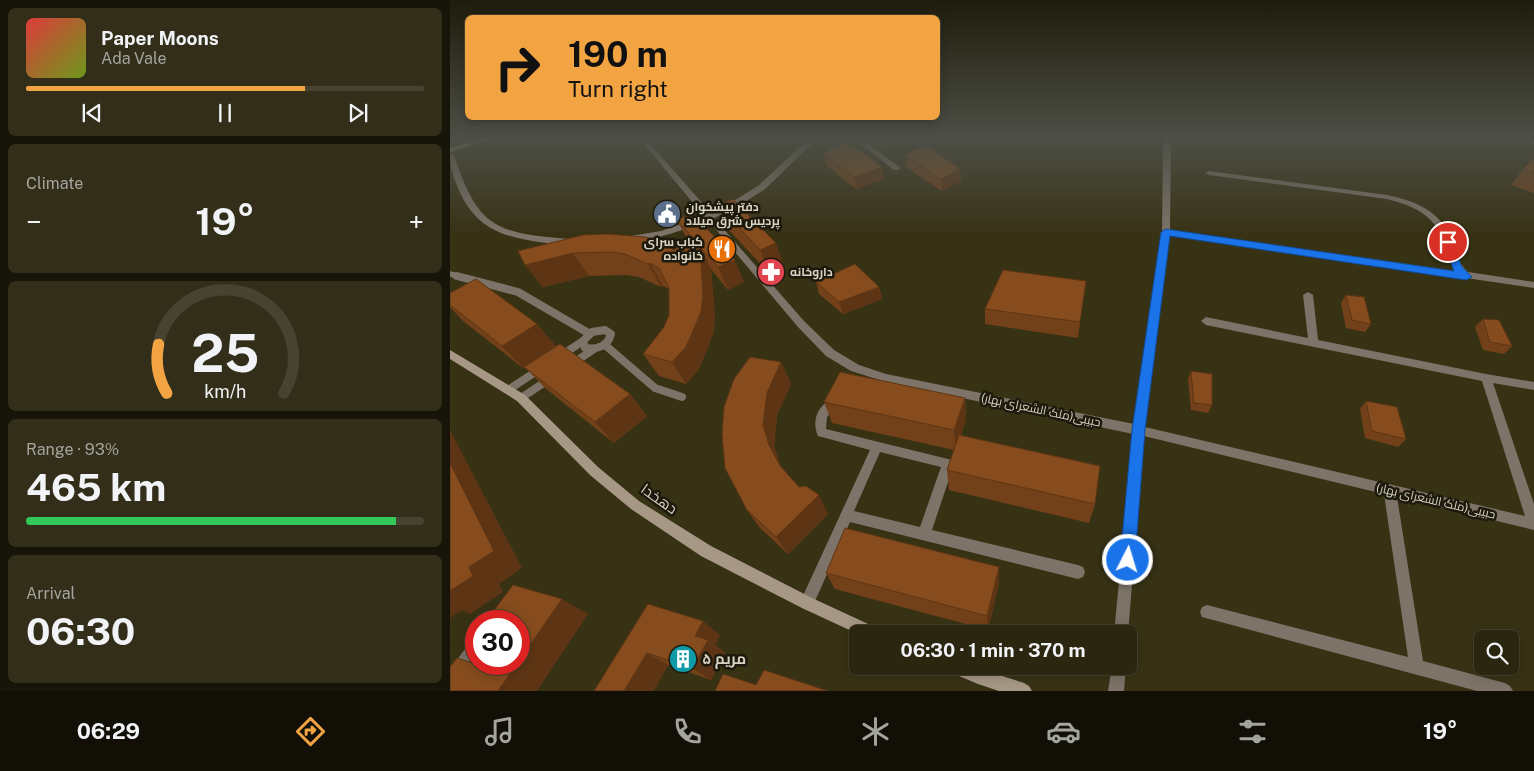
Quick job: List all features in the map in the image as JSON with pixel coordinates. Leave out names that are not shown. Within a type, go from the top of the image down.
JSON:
[{"type":"street","points":[[456,170],[469,202],[482,219],[504,230],[530,238],[577,242]]},
{"type":"street","name":"حبیبی(ملک الشعرای بهار)","points":[[671,170],[801,324],[830,354],[855,368],[894,380],[1139,430],[1534,524]]},
{"type":"street","points":[[616,240],[660,233],[711,216],[762,187],[780,170]]},
{"type":"street","points":[[1122,625],[1139,430],[1166,232],[1167,170]]},
{"type":"street","points":[[1208,173],[1387,197],[1406,202],[1432,216],[1442,228],[1457,269],[1466,277]]},
{"type":"street","points":[[1166,232],[1466,277],[1534,285]]},
{"type":"street","points":[[1308,295],[1313,343]]},
{"type":"street","points":[[1206,321],[1534,386]]},
{"type":"street","name":"دهخدا","points":[[450,354],[521,398],[594,471],[635,505],[706,551],[807,603],[855,625]]},
{"type":"street","points":[[1486,378],[1534,524]]},
{"type":"street","points":[[834,402],[822,413],[819,424],[822,433],[948,464],[924,534]]},
{"type":"street","points":[[807,603],[877,446]]},
{"type":"street","points":[[1390,491],[1417,667]]},
{"type":"street","points":[[846,515],[1078,572]]},
{"type":"street","points":[[1207,612],[1505,691]]},
{"type":"street","points":[[450,681],[465,661]]},
{"type":"street","points":[[973,675],[1024,691]]},
{"type":"street","points":[[1116,691],[1117,675]]},
{"type":"lane","points":[[450,274],[518,292],[590,334]]},
{"type":"lane","points":[[558,358],[590,334],[600,330],[609,331],[611,337],[605,345],[594,349],[562,371]]},
{"type":"lane","points":[[583,341],[585,348],[594,349]]},
{"type":"lane","points":[[605,345],[655,388],[682,397]]},
{"type":"lane","points":[[508,390],[550,363]]},
{"type":"lane","points":[[521,398],[554,376]]},
{"type":"building","points":[[846,170],[873,170],[854,177]]},
{"type":"building","points":[[928,170],[958,170],[941,179]]},
{"type":"building","points":[[733,199],[776,243],[760,250],[718,205]]},
{"type":"building","points":[[693,213],[735,260],[718,267],[700,247],[703,295],[701,312],[686,347],[672,362],[643,354],[664,327],[669,315],[669,288],[659,268],[625,254],[612,252],[573,253],[525,265],[518,251],[583,235],[607,234],[645,237],[662,242],[674,250],[693,238],[677,220]]},
{"type":"building","points":[[855,264],[879,287],[839,302],[816,282]]},
{"type":"building","points":[[1003,270],[1086,281],[1080,322],[985,309]]},
{"type":"building","points":[[476,279],[537,324],[502,346],[450,305],[450,293]]},
{"type":"building","points":[[1346,295],[1364,297],[1371,324],[1352,320]]},
{"type":"building","points":[[1483,319],[1499,320],[1512,346],[1490,342]]},
{"type":"building","points":[[560,344],[630,394],[595,422],[524,367]]},
{"type":"building","points":[[750,357],[781,362],[767,393],[763,425],[769,445],[780,466],[799,487],[806,486],[819,495],[776,537],[747,510],[725,468],[722,434],[724,407],[734,379]]},
{"type":"building","points":[[1191,371],[1212,374],[1212,405],[1194,403]]},
{"type":"building","points":[[840,372],[965,398],[954,430],[824,402]]},
{"type":"building","points":[[1366,401],[1397,407],[1406,439],[1372,431]]},
{"type":"building","points":[[959,435],[1100,466],[1095,504],[947,470]]},
{"type":"building","points":[[450,463],[494,551],[469,567],[473,576],[450,591]]},
{"type":"building","points":[[845,528],[999,567],[987,616],[826,573]]},
{"type":"building","points":[[513,585],[562,599],[530,645],[530,610],[494,610]]},
{"type":"building","points":[[648,604],[703,621],[695,636],[708,640],[692,668],[647,653],[624,691],[594,691]]},
{"type":"building","points":[[457,658],[465,661],[465,675],[509,675],[498,691],[450,691],[450,667]]},
{"type":"building","points":[[764,670],[828,691],[715,691],[723,674],[756,685]]},
{"type":"place","name":"دفتر پیشخوان پردیس شرق میلاد","points":[[667,214]]},
{"type":"place","name":"کباب سرای خانواده","points":[[722,249]]},
{"type":"place","name":"داروخانه","points":[[771,272]]},
{"type":"place","name":"مریم ۵","points":[[683,659]]},
{"type":"route","points":[[1128,560],[1139,430],[1166,232],[1466,277],[1457,269],[1448,242]]}]
